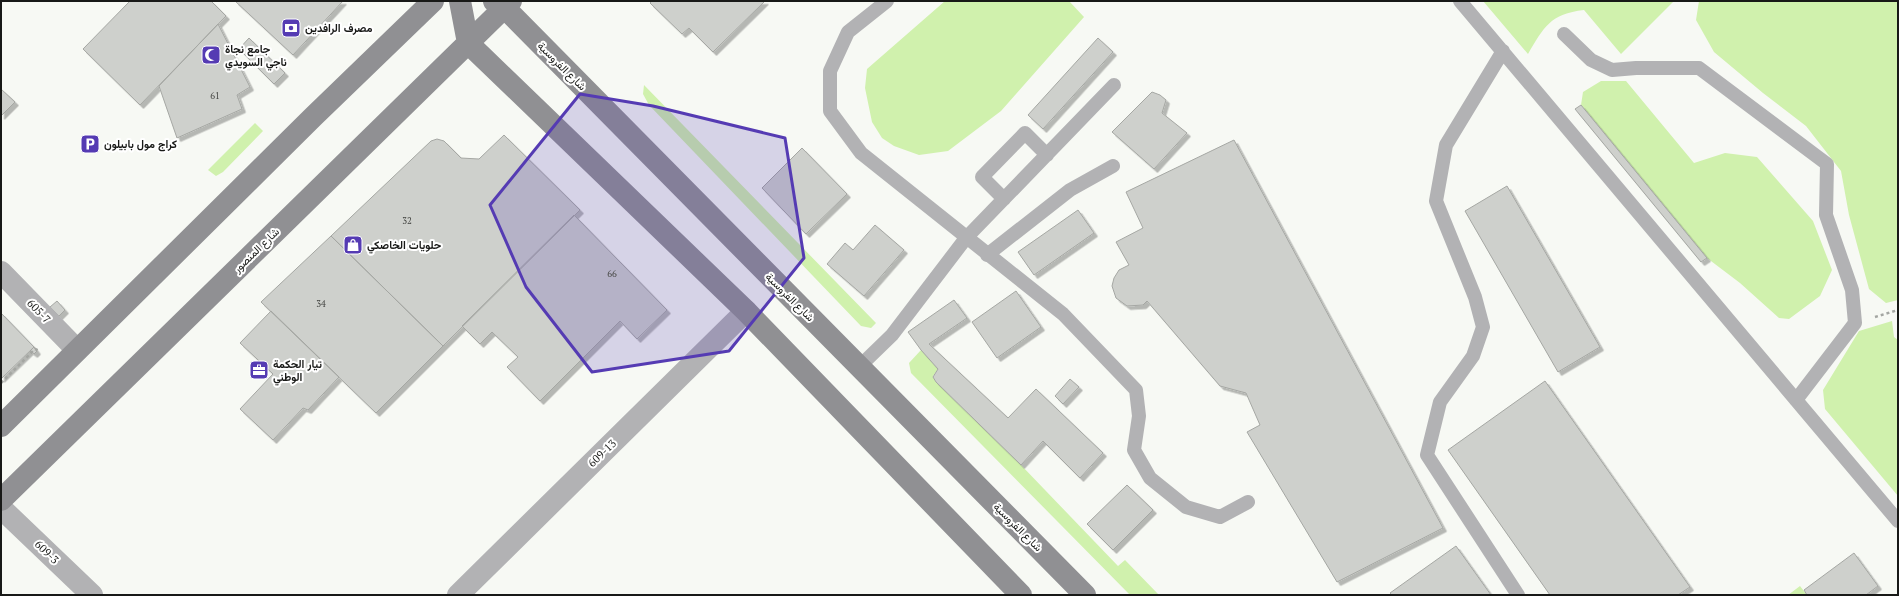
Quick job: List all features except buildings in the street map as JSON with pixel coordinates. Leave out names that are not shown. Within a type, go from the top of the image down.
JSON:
[{"type":"street","points":[[1,426],[433,1]]},
{"type":"street","points":[[460,1],[468,43],[746,311],[1021,595]]},
{"type":"street","name":"شارع المنصور","points":[[1,500],[468,43],[503,3]]},
{"type":"street","name":"شارع الفروسية","points":[[503,3],[859,367],[1085,595]]},
{"type":"street","name":"605-7","points":[[1,272],[77,350]]},
{"type":"street","name":"609-13","points":[[458,595],[746,311]]},
{"type":"street","name":"609-3","points":[[1,508],[92,595]]},
{"type":"lane","points":[[887,1],[848,32],[830,71],[830,111],[861,153],[987,255],[1063,314],[1136,390],[1139,416],[1134,450],[1150,478],[1186,507],[1220,517],[1248,502]]},
{"type":"lane","points":[[1460,1],[1898,521]]},
{"type":"lane","points":[[1564,34],[1591,60],[1612,70],[1636,68],[1698,68],[1827,164],[1826,215],[1852,290],[1855,323],[1796,400]]},
{"type":"lane","points":[[1503,51],[1446,145],[1436,201],[1475,297],[1483,327],[1473,356],[1440,402],[1427,455],[1518,595]]},
{"type":"lane","points":[[859,367],[892,335],[966,238],[1114,85]]},
{"type":"lane","points":[[1004,199],[982,177],[1026,133],[1047,155]]},
{"type":"lane","points":[[987,255],[1070,190],[1113,166]]},
{"type":"path","points":[[1,383],[35,349],[42,352]]},
{"type":"highlighted area","points":[[580,94],[653,106],[785,138],[804,258],[729,351],[592,372],[526,287],[490,205]]},
{"type":"green space","points":[[945,1],[1069,1],[1084,17],[1001,111],[948,151],[919,155],[894,146],[882,138],[872,122],[865,88],[867,69]]},
{"type":"green space","points":[[1483,1],[1674,1],[1621,54],[1584,10],[1563,15],[1549,23],[1528,54]]},
{"type":"green space","points":[[1699,1],[1898,1],[1898,300],[1886,303],[1869,289],[1849,215],[1841,171],[1806,126],[1763,93],[1714,52],[1696,20]]},
{"type":"green space","points":[[1601,81],[1626,81],[1694,163],[1725,153],[1757,157],[1813,221],[1832,270],[1820,296],[1789,319],[1779,318],[1740,283],[1707,258],[1581,105],[1583,92]]},
{"type":"green space","points":[[644,85],[876,323],[871,328],[861,326],[649,105],[643,94]]},
{"type":"green space","points":[[255,123],[263,131],[223,172],[216,176],[208,170]]},
{"type":"green space","points":[[1892,321],[1894,337],[1898,340],[1898,496],[1825,409],[1823,390],[1859,331]]},
{"type":"green space","points":[[921,350],[938,369],[933,376],[936,382],[1021,465],[1118,566],[1125,560],[1159,595],[1130,595],[911,373],[909,363]]},
{"type":"green space","points":[[1800,586],[1807,595],[1788,595]]},
{"type":"place","name":"مصرف الرافدين","points":[[291,28]]},
{"type":"place","name":"جامع نجاة ناجي السويدي","points":[[211,55]]},
{"type":"place","name":"كراج مول بابيلون","points":[[90,144]]},
{"type":"place","name":"حلويات الخاصكي","points":[[353,245]]},
{"type":"place","name":"تيار الحكمة الوطني","points":[[259,370]]}]
